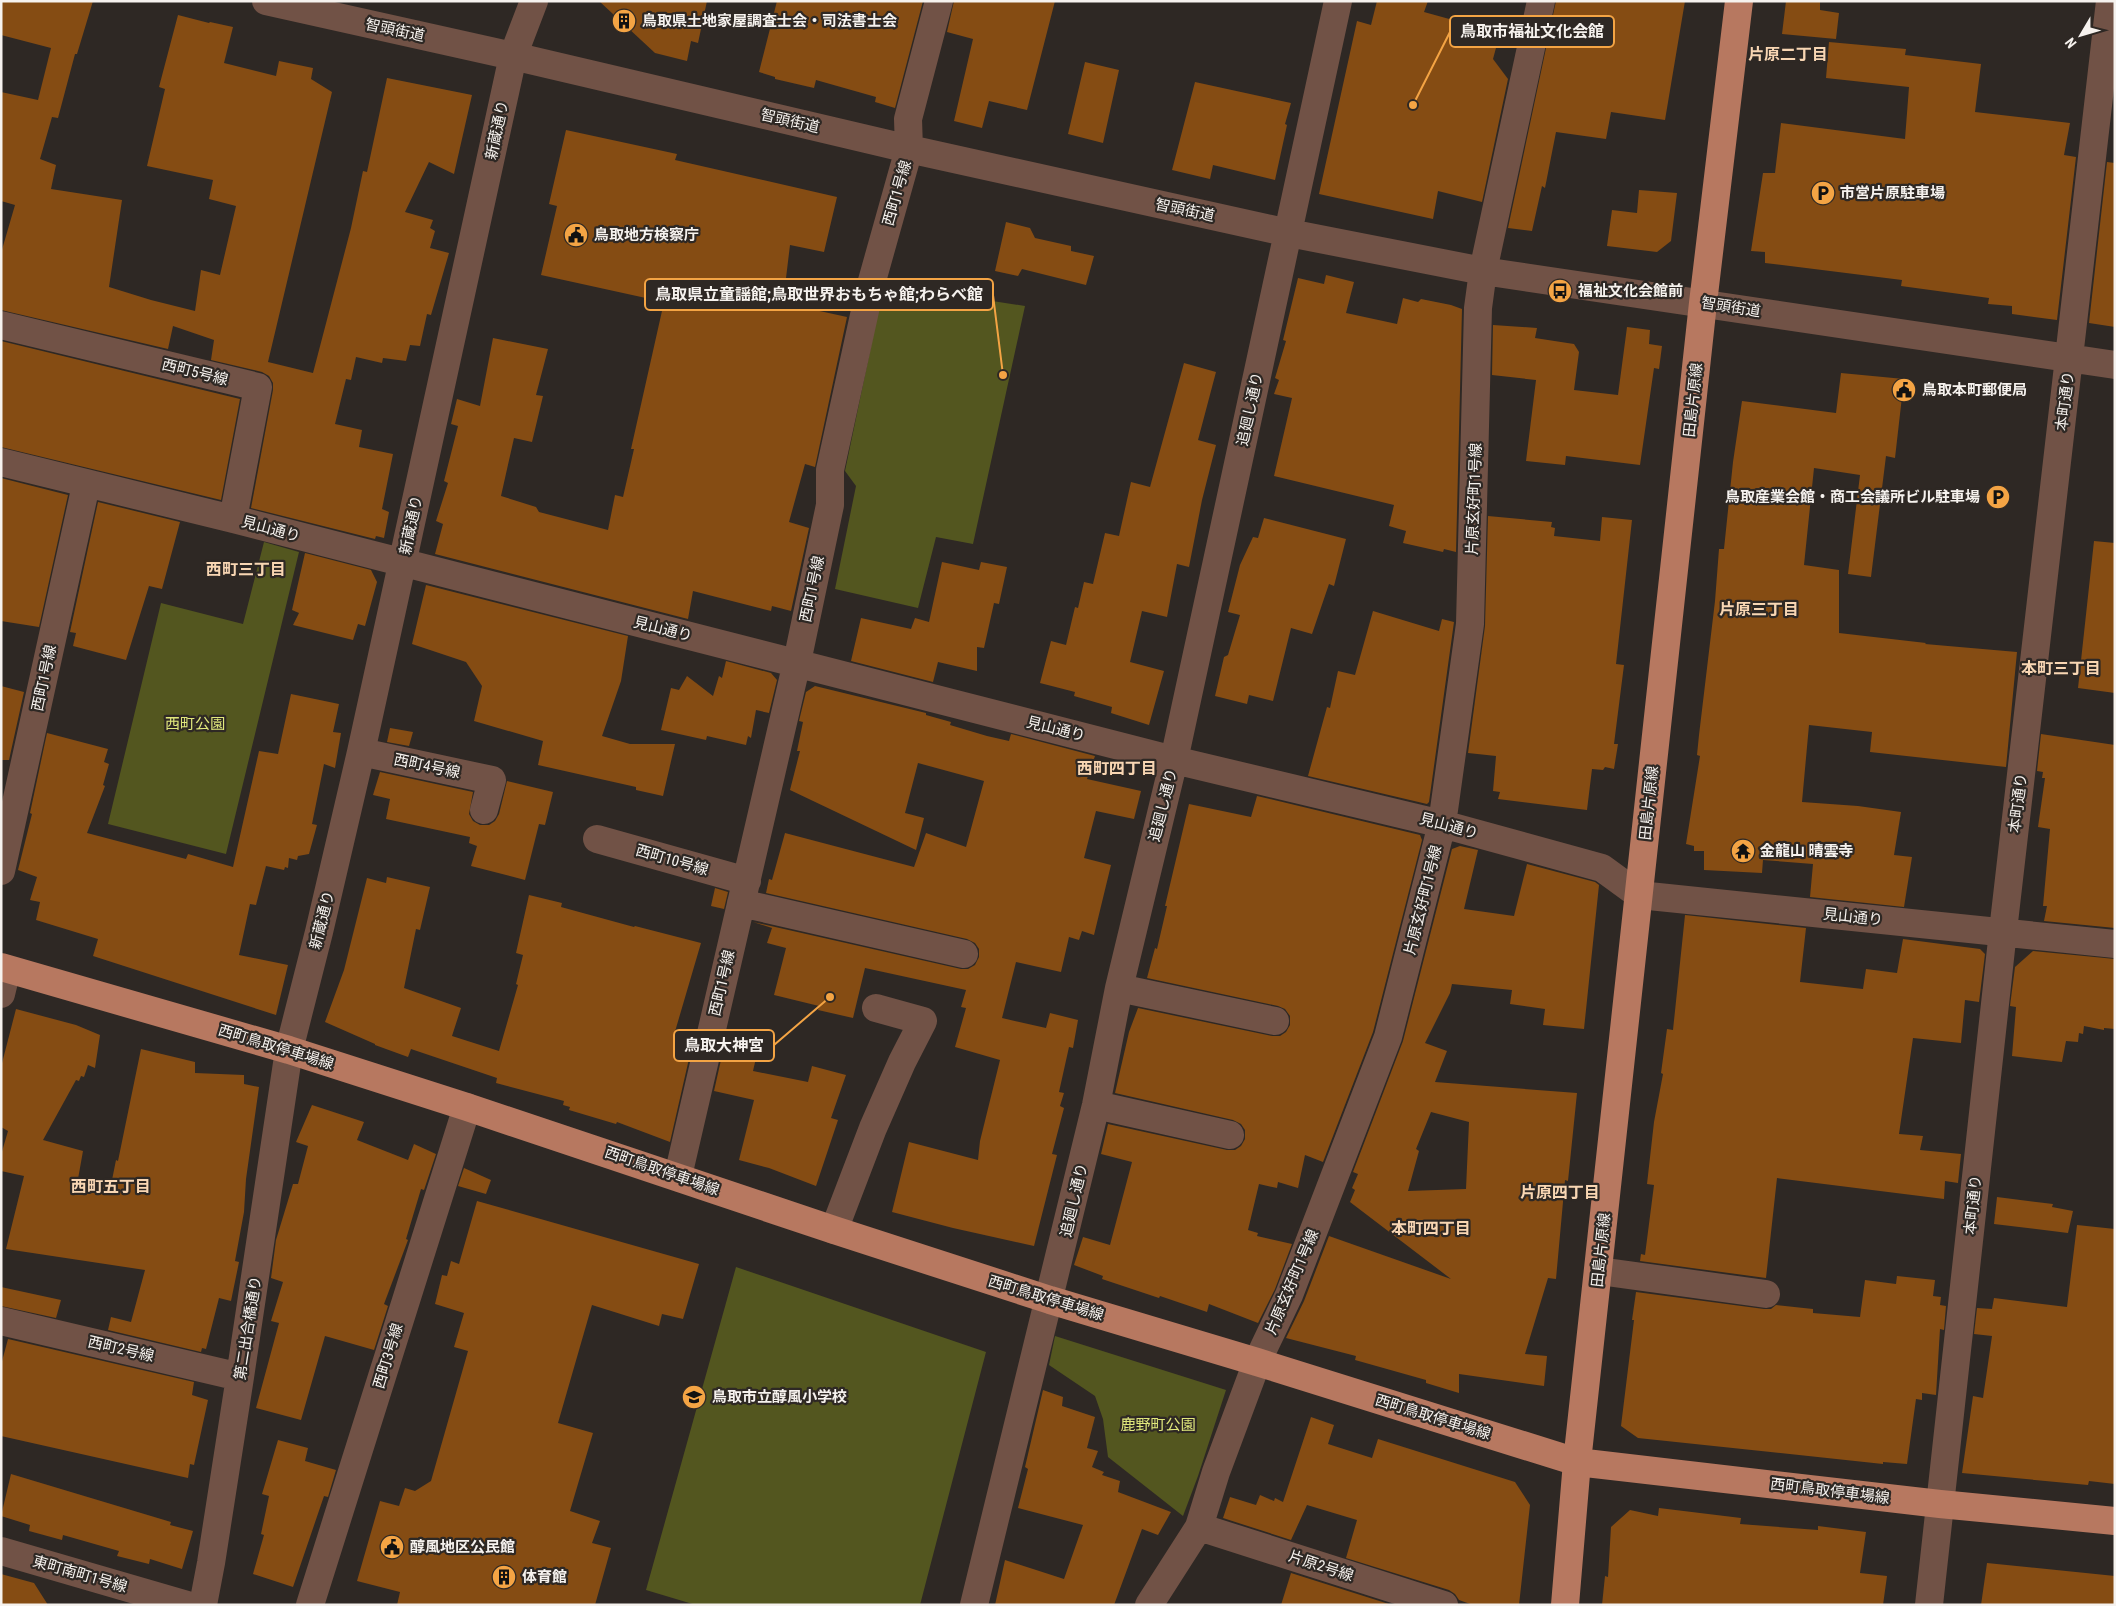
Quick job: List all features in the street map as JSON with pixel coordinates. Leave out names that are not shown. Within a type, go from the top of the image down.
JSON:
[{"type":"main road","name":"田島片原線","points":[[1565,1605],[1577,1462],[1703,303],[1739,1]]},
{"type":"main road","name":"西町鳥取停車場線","points":[[3,977],[289,1050],[678,1176],[834,1230],[1050,1300],[1257,1362],[1577,1462],[1940,1504],[2115,1521]]},
{"type":"street","name":"智頭街道","points":[[266,1],[513,56],[909,149],[1289,233],[1483,272],[2115,365]]},
{"type":"street","name":"新蔵通り","points":[[289,1050],[362,752],[513,56],[534,1]]},
{"type":"street","name":"西町1号線","points":[[678,1176],[797,662],[830,505],[830,470],[870,288],[909,149],[908,119],[939,1]]},
{"type":"street","name":"追廻し通り","points":[[974,1605],[1050,1300],[1096,1104],[1119,988],[1174,760],[1338,1]]},
{"type":"street","name":"片原玄好町1号線","points":[[1149,1605],[1199,1527],[1216,1472],[1257,1362],[1289,1295],[1388,1038],[1442,824],[1470,624],[1478,308],[1483,272],[1541,1]]},
{"type":"street","name":"本町通り","points":[[1929,1605],[2003,932],[2110,1]]},
{"type":"street","name":"西町5号線","points":[[1,325],[258,387],[233,519]]},
{"type":"street","name":"見山通り","points":[[1,462],[797,662],[1174,760],[1442,824],[1602,868],[1639,895],[2115,944]]},
{"type":"street","name":"西町1号線","points":[[1,871],[86,484]]},
{"type":"street","name":"西町4号線","points":[[362,752],[492,780],[484,810]]},
{"type":"street","name":"西町10号線","points":[[597,839],[744,892],[964,954]]},
{"type":"street","points":[[1119,988],[1275,1021]]},
{"type":"street","points":[[834,1230],[873,1128],[902,1062],[923,1021],[876,1008]]},
{"type":"street","name":"第二出合橋通り","points":[[202,1605],[211,1563],[289,1050]]},
{"type":"street","points":[[1096,1104],[1230,1135]]},
{"type":"street","name":"西町3号線","points":[[310,1605],[466,1107]]},
{"type":"street","points":[[1599,1271],[1766,1294]]},
{"type":"street","name":"西町2号線","points":[[1,1321],[240,1377]]},
{"type":"street","name":"片原2号線","points":[[1199,1527],[1444,1605]]},
{"type":"street","name":"東町南町1号線","points":[[1,1551],[187,1605]]},
{"type":"green space","points":[[896,286],[1025,306],[973,544],[936,537],[918,608],[835,589],[856,486],[845,471],[881,298]]},
{"type":"green space","name":"西町公園","points":[[264,542],[299,552],[226,854],[108,824],[161,603],[243,624]]},
{"type":"green space","points":[[736,1267],[986,1352],[920,1605],[696,1605],[646,1590]]},
{"type":"green space","name":"鹿野町公園","points":[[1055,1336],[1226,1390],[1183,1516],[1108,1457],[1103,1419],[1095,1396],[1049,1365]]},
{"type":"building","points":[[1,1],[93,1],[77,54],[75,54],[58,118],[52,117],[40,159],[56,165],[51,189],[122,200],[109,287],[195,311],[201,270],[220,275],[236,206],[209,199],[213,180],[147,166],[165,89],[159,87],[178,15],[233,27],[224,63],[276,76],[279,61],[313,68],[311,79],[332,92],[268,362],[313,373],[351,228],[363,171],[367,172],[387,78],[472,95],[454,174],[429,162],[405,212],[433,220],[430,228],[435,231],[430,248],[449,253],[431,315],[427,314],[420,346],[410,345],[406,361],[383,358],[382,363],[356,357],[351,380],[346,379],[335,424],[362,430],[359,447],[393,454],[382,509],[389,512],[384,538],[376,536],[375,539],[251,508],[273,383],[269,376],[262,372],[211,360],[214,340],[173,326],[168,349],[1,310],[1,253],[15,205],[1,201],[1,92],[38,100],[51,48],[1,35]]},
{"type":"building","points":[[599,1],[707,1],[698,43],[691,41],[687,61],[655,53]]},
{"type":"building","points":[[777,1],[923,1],[895,108],[875,102],[876,97],[816,80],[814,88],[775,79],[775,77],[759,72]]},
{"type":"building","points":[[954,1],[1055,1],[1027,110],[989,101],[982,128],[954,121],[973,39],[947,32]]},
{"type":"building","points":[[1377,1],[1428,1],[1424,12],[1500,33],[1493,59],[1508,79],[1482,202],[1438,191],[1433,219],[1319,194],[1357,21],[1371,25]]},
{"type":"building","points":[[1556,1],[1685,1],[1665,120],[1611,112],[1606,139],[1556,132],[1545,188],[1542,186],[1532,231],[1508,228]]},
{"type":"building","points":[[1786,1],[1820,1],[1820,10],[1839,13],[1836,39],[1782,34]]},
{"type":"building","points":[[1829,42],[1906,49],[1905,55],[1981,64],[1975,112],[2070,123],[2064,155],[2076,157],[2057,320],[2012,314],[2012,306],[1988,304],[1989,298],[1901,286],[1902,280],[1765,263],[1765,252],[1751,251],[1763,173],[1775,173],[1781,123],[1905,139],[1909,87],[1826,78]]},
{"type":"building","points":[[1085,62],[1119,70],[1103,143],[1068,134]]},
{"type":"building","points":[[1195,82],[1291,103],[1285,124],[1287,125],[1275,180],[1213,165],[1210,179],[1172,170]]},
{"type":"building","points":[[566,130],[677,154],[675,160],[837,197],[824,252],[790,245],[783,303],[847,317],[815,467],[805,464],[789,522],[809,528],[791,611],[772,606],[771,611],[693,591],[688,619],[435,554],[443,524],[436,521],[448,483],[444,481],[458,426],[451,424],[457,399],[480,406],[493,338],[548,349],[536,395],[543,396],[532,442],[514,438],[501,496],[536,507],[539,512],[608,530],[615,495],[623,497],[634,449],[631,449],[664,302],[541,275],[557,206],[549,204]]},
{"type":"building","points":[[2107,162],[2115,163],[2115,327],[2089,323]]},
{"type":"building","points":[[1639,190],[1677,193],[1671,241],[1657,252],[1607,246],[1612,210],[1637,213]]},
{"type":"building","points":[[1006,222],[1030,228],[1035,238],[1071,246],[1071,251],[1094,256],[1086,285],[1022,269],[1018,276],[995,271]]},
{"type":"building","points":[[1326,275],[1354,282],[1346,313],[1397,324],[1403,298],[1418,302],[1421,299],[1462,309],[1456,552],[1444,549],[1443,552],[1403,543],[1406,531],[1389,526],[1394,505],[1274,476],[1292,398],[1274,394],[1279,380],[1275,378],[1286,341],[1283,340],[1298,278],[1324,284]]},
{"type":"building","points":[[1493,325],[1537,328],[1535,338],[1574,344],[1579,352],[1574,390],[1618,395],[1627,327],[1650,330],[1649,344],[1662,346],[1659,369],[1654,368],[1640,465],[1566,456],[1565,465],[1526,461],[1536,380],[1492,375]]},
{"type":"building","points":[[1,341],[240,399],[221,500],[1,447]]},
{"type":"building","points":[[1184,363],[1216,372],[1198,440],[1216,445],[1202,500],[1189,567],[1177,564],[1167,617],[1142,611],[1130,662],[1164,671],[1149,725],[1111,713],[1112,707],[1074,696],[1075,692],[1040,683],[1051,641],[1066,645],[1075,607],[1078,608],[1084,582],[1093,584],[1105,533],[1119,536],[1131,482],[1150,487]]},
{"type":"building","points":[[1841,373],[1904,379],[1895,458],[1886,456],[1871,577],[1848,574],[1860,475],[1814,468],[1804,565],[1839,570],[1839,633],[1925,644],[2017,652],[2006,767],[1870,752],[1872,732],[1809,725],[1802,802],[1858,806],[1901,812],[1894,855],[1912,857],[1904,907],[1810,897],[1813,864],[1763,860],[1762,873],[1704,870],[1704,851],[1694,851],[1694,846],[1686,844],[1700,756],[1697,755],[1715,601],[1719,549],[1724,549],[1733,462],[1742,401],[1836,413]]},
{"type":"building","points":[[1,478],[68,495],[39,627],[1,621]]},
{"type":"building","points":[[98,502],[180,522],[162,589],[149,586],[126,660],[73,646],[76,633],[70,632]]},
{"type":"building","points":[[1488,516],[1552,522],[1551,527],[1555,528],[1554,536],[1600,541],[1602,517],[1632,520],[1616,664],[1624,665],[1614,744],[1618,744],[1614,769],[1605,767],[1603,770],[1592,769],[1587,810],[1498,799],[1500,792],[1493,791],[1496,756],[1468,753],[1485,626]]},
{"type":"building","points":[[1264,518],[1346,539],[1334,586],[1329,584],[1312,634],[1291,628],[1273,701],[1249,695],[1247,704],[1215,696],[1224,657],[1228,655],[1240,615],[1228,612],[1240,565],[1253,537],[1258,538]]},
{"type":"building","points":[[2094,541],[2115,543],[2115,693],[2078,688]]},
{"type":"building","points":[[305,553],[371,570],[377,582],[365,626],[358,624],[353,640],[293,625],[299,613],[292,610]]},
{"type":"building","points":[[942,562],[979,570],[981,562],[1007,567],[999,604],[994,603],[984,648],[977,647],[977,671],[938,662],[933,682],[851,661],[861,618],[911,629],[915,618],[929,622]]},
{"type":"building","points":[[426,585],[628,636],[621,681],[602,736],[630,744],[675,744],[663,796],[636,790],[636,787],[538,765],[543,741],[474,721],[482,686],[466,662],[412,644]]},
{"type":"building","points":[[1373,611],[1439,631],[1442,619],[1454,622],[1429,802],[1427,804],[1308,776],[1327,707],[1330,708],[1338,671],[1355,675]]},
{"type":"building","points":[[726,661],[771,673],[777,680],[769,713],[756,710],[751,738],[748,736],[746,745],[707,736],[706,740],[661,730],[671,688],[679,690],[687,676],[713,696],[719,676],[722,678]]},
{"type":"building","points":[[1,686],[24,692],[9,760],[1,760]]},
{"type":"building","points":[[815,686],[926,713],[926,715],[951,722],[950,725],[987,736],[1009,741],[1011,734],[1095,756],[1087,779],[1141,791],[1134,819],[1096,811],[1084,858],[1111,865],[1094,935],[1082,931],[1079,940],[1069,937],[1061,972],[1016,962],[1002,1018],[1046,1028],[1050,1013],[1078,1020],[1073,1048],[1069,1047],[1059,1092],[1064,1093],[1060,1106],[1064,1108],[1052,1154],[1057,1155],[1034,1246],[892,1212],[909,1142],[978,1160],[980,1141],[1000,1060],[955,1047],[966,1008],[961,1007],[966,990],[865,968],[853,1018],[818,1010],[819,1006],[774,995],[786,948],[767,943],[772,928],[753,922],[961,969],[968,969],[975,965],[979,957],[979,949],[975,943],[967,939],[766,893],[769,879],[772,880],[785,833],[914,867],[926,833],[966,847],[984,781],[918,763],[905,813],[924,818],[916,850],[790,790],[800,751],[797,751],[803,722],[799,721],[806,692]]},
{"type":"building","points":[[291,694],[339,704],[333,732],[341,733],[335,768],[324,764],[312,824],[317,825],[309,854],[298,856],[297,860],[289,858],[288,868],[285,867],[284,870],[266,866],[256,905],[250,904],[239,955],[288,965],[276,1015],[93,956],[98,939],[36,920],[40,902],[30,900],[37,877],[18,870],[32,814],[30,813],[47,733],[108,749],[104,762],[109,764],[103,785],[105,786],[87,833],[186,859],[188,854],[233,867],[259,751],[278,754]]},
{"type":"building","points":[[390,728],[413,732],[409,746],[387,742]]},
{"type":"building","points":[[2041,734],[2115,745],[2115,928],[2044,921],[2047,906],[2043,906],[2050,829],[2038,827],[2045,778],[2042,778],[2043,772],[2037,771]]},
{"type":"building","points":[[380,772],[473,792],[469,814],[473,821],[480,825],[489,825],[495,821],[499,814],[507,781],[553,792],[545,825],[539,824],[525,880],[471,866],[477,846],[469,843],[470,837],[386,819],[390,799],[373,795]]},
{"type":"building","points":[[1257,796],[1420,835],[1422,840],[1373,1032],[1323,1162],[1305,1155],[1298,1188],[1278,1182],[1277,1188],[1259,1184],[1248,1230],[1258,1233],[1257,1236],[1292,1244],[1275,1289],[1258,1323],[1209,1304],[1207,1312],[1160,1296],[1159,1298],[1102,1279],[1103,1276],[1074,1265],[1083,1237],[1110,1245],[1132,1162],[1101,1154],[1108,1124],[1227,1150],[1235,1150],[1241,1146],[1245,1139],[1245,1130],[1241,1124],[1233,1120],[1115,1093],[1129,1032],[1138,1008],[1272,1036],[1280,1036],[1286,1032],[1290,1025],[1290,1016],[1285,1009],[1278,1006],[1147,978],[1155,948],[1157,949],[1189,804],[1251,817]]},
{"type":"building","points":[[1460,846],[1478,850],[1464,909],[1514,916],[1527,864],[1595,882],[1599,885],[1584,1029],[1543,1025],[1545,1009],[1510,1004],[1512,990],[1452,984],[1450,993],[1425,1043],[1447,1051],[1435,1082],[1577,1093],[1568,1181],[1565,1180],[1556,1279],[1548,1278],[1525,1354],[1547,1356],[1544,1386],[1459,1374],[1459,1393],[1426,1383],[1426,1380],[1355,1360],[1356,1356],[1286,1338],[1304,1301],[1329,1236],[1451,1279],[1350,1202],[1355,1190],[1352,1188],[1358,1174],[1353,1172],[1403,1041],[1452,849]],"holes":[[[1431,1112],[1469,1122],[1466,1189],[1408,1191],[1419,1151],[1416,1149]]]},
{"type":"building","points":[[387,877],[430,887],[420,930],[416,929],[404,988],[461,1008],[452,1036],[499,1051],[518,985],[516,984],[523,955],[516,953],[529,895],[562,903],[561,907],[701,943],[674,1035],[693,1041],[670,1142],[617,1122],[616,1124],[569,1110],[570,1107],[563,1105],[564,1101],[496,1083],[497,1078],[411,1049],[408,1057],[375,1045],[325,1022],[344,970],[367,878],[386,883]]},
{"type":"building","points":[[715,888],[728,892],[724,909],[711,906]]},
{"type":"building","points":[[1685,915],[1806,928],[1800,982],[1863,989],[1866,969],[1897,973],[1903,939],[1980,949],[1985,954],[1979,1002],[1965,1000],[1961,1043],[1913,1038],[1899,1134],[1923,1136],[1920,1150],[1961,1154],[1958,1183],[1945,1181],[1944,1199],[1777,1178],[1766,1278],[1640,1261],[1641,1254],[1645,1255],[1654,1185],[1647,1184],[1654,1122],[1663,1074],[1661,1073],[1667,1029],[1673,1030]]},
{"type":"building","points":[[2033,951],[2115,959],[2115,1029],[2104,1028],[2104,1030],[2084,1026],[2083,1034],[2079,1033],[2078,1042],[2066,1041],[2062,1062],[2012,1056],[2016,1007],[2010,1006],[2015,967]]},
{"type":"building","points":[[16,1009],[76,1025],[100,1035],[95,1068],[88,1065],[84,1077],[81,1076],[79,1081],[76,1080],[43,1140],[83,1151],[78,1179],[111,1185],[116,1160],[118,1161],[141,1049],[195,1062],[195,1073],[244,1075],[244,1084],[259,1087],[246,1179],[244,1212],[235,1261],[239,1262],[231,1301],[219,1298],[206,1349],[202,1348],[201,1352],[108,1330],[111,1317],[131,1322],[145,1270],[6,1249],[24,1176],[1,1171],[1,1155],[8,1131],[1,1127],[1,1067]]},
{"type":"building","points":[[723,1051],[756,1058],[753,1071],[808,1082],[812,1066],[846,1075],[831,1118],[838,1120],[816,1186],[769,1168],[739,1160],[754,1100],[714,1091]]},
{"type":"building","points":[[312,1105],[364,1122],[357,1140],[408,1160],[414,1144],[436,1154],[424,1190],[421,1189],[406,1239],[408,1240],[384,1304],[388,1306],[374,1350],[325,1336],[301,1420],[256,1408],[279,1323],[271,1321],[283,1282],[271,1278],[276,1240],[293,1184],[298,1184],[308,1146],[296,1142]]},
{"type":"building","points":[[464,1168],[491,1180],[486,1194],[458,1186]]},
{"type":"building","points":[[1997,1197],[2053,1204],[2052,1207],[2073,1211],[2068,1233],[1994,1224]]},
{"type":"building","points":[[477,1201],[699,1264],[683,1319],[662,1314],[659,1326],[592,1305],[558,1423],[593,1433],[570,1511],[600,1521],[592,1543],[611,1548],[595,1605],[397,1605],[400,1592],[357,1581],[380,1501],[399,1506],[405,1488],[415,1491],[431,1481],[468,1351],[454,1347],[464,1313],[435,1304],[442,1275],[447,1276],[451,1261],[459,1264]]},
{"type":"building","points":[[2077,1225],[2115,1229],[2115,1484],[2089,1481],[2088,1485],[1962,1473],[1973,1396],[1983,1398],[1992,1336],[1974,1334],[1977,1308],[1992,1309],[1994,1298],[2067,1307]]},
{"type":"building","points":[[1897,1276],[1935,1280],[1933,1296],[1941,1297],[1940,1305],[1946,1306],[1944,1330],[1940,1329],[1936,1395],[1922,1393],[1922,1400],[1916,1399],[1907,1464],[1883,1462],[1883,1464],[1638,1438],[1621,1426],[1636,1292],[1764,1309],[1771,1309],[1776,1305],[1813,1309],[1813,1313],[1860,1317],[1865,1280],[1896,1284]]},
{"type":"building","points":[[1,1287],[61,1300],[56,1318],[1,1306]]},
{"type":"building","points":[[8,1339],[194,1382],[192,1395],[208,1400],[194,1465],[190,1464],[188,1478],[1,1436],[1,1365]]},
{"type":"building","points":[[1043,1390],[1063,1397],[1062,1406],[1095,1417],[1087,1448],[1098,1451],[1092,1467],[1104,1472],[1102,1475],[1120,1481],[1118,1492],[1171,1512],[1158,1535],[1142,1529],[1114,1605],[995,1605],[1005,1560],[1064,1579],[1083,1525],[1018,1508],[1028,1469],[1025,1467]]},
{"type":"building","points":[[1311,1417],[1334,1425],[1328,1444],[1372,1458],[1378,1439],[1515,1482],[1530,1505],[1519,1605],[1473,1605],[1459,1600],[1449,1590],[1346,1558],[1357,1520],[1307,1505],[1291,1540],[1223,1518],[1230,1497],[1256,1505],[1260,1495],[1274,1501],[1275,1498],[1283,1502]]},
{"type":"building","points":[[278,1440],[308,1448],[305,1461],[336,1470],[328,1497],[324,1496],[293,1587],[253,1574],[264,1535],[261,1534],[269,1496],[262,1494]]},
{"type":"building","points":[[11,1474],[171,1522],[170,1525],[193,1531],[182,1569],[150,1559],[149,1564],[117,1556],[119,1551],[63,1535],[62,1540],[29,1531],[30,1525],[1,1516]]},
{"type":"building","points":[[1659,1508],[1741,1518],[1740,1524],[1818,1530],[1818,1526],[1866,1532],[1860,1573],[1887,1576],[1883,1605],[1602,1605],[1605,1576],[1608,1577],[1611,1527],[1630,1510],[1658,1516]]},
{"type":"building","points":[[1987,1563],[2115,1576],[2115,1605],[1981,1605]]},
{"type":"building","points":[[1291,1573],[1392,1605],[1281,1605]]},
{"type":"building","points":[[1,1574],[34,1583],[48,1605],[1,1605]]},
{"type":"place","name":"鳥取県土地家屋調査士会・司法書士会","points":[[624,21]]},
{"type":"place","name":"鳥取市福祉文化会館","points":[[1413,105]]},
{"type":"place","name":"市営片原駐車場","points":[[1823,193]]},
{"type":"place","name":"鳥取地方検察庁","points":[[576,235]]},
{"type":"place","name":"福祉文化会館前","points":[[1560,291]]},
{"type":"place","name":"鳥取県立童謡館;鳥取世界おもちゃ館;わらべ館","points":[[1003,375]]},
{"type":"place","name":"鳥取本町郵便局","points":[[1904,390]]},
{"type":"place","name":"鳥取産業会館・商工会議所ビル駐車場","points":[[1998,497]]},
{"type":"place","name":"金龍山 晴雲寺","points":[[1743,851]]},
{"type":"place","name":"鳥取大神宮","points":[[830,997]]},
{"type":"place","name":"鳥取市立醇風小学校","points":[[694,1397]]},
{"type":"place","name":"醇風地区公民館","points":[[392,1547]]},
{"type":"place","name":"体育館","points":[[504,1577]]},
{"type":"district","name":"片原二丁目","points":[[1788,54]]},
{"type":"district","name":"西町三丁目","points":[[246,569]]},
{"type":"district","name":"片原三丁目","points":[[1759,609]]},
{"type":"district","name":"本町三丁目","points":[[2061,668]]},
{"type":"district","name":"西町四丁目","points":[[1117,768]]},
{"type":"district","name":"西町五丁目","points":[[111,1186]]},
{"type":"district","name":"片原四丁目","points":[[1560,1192]]},
{"type":"district","name":"本町四丁目","points":[[1431,1228]]}]
